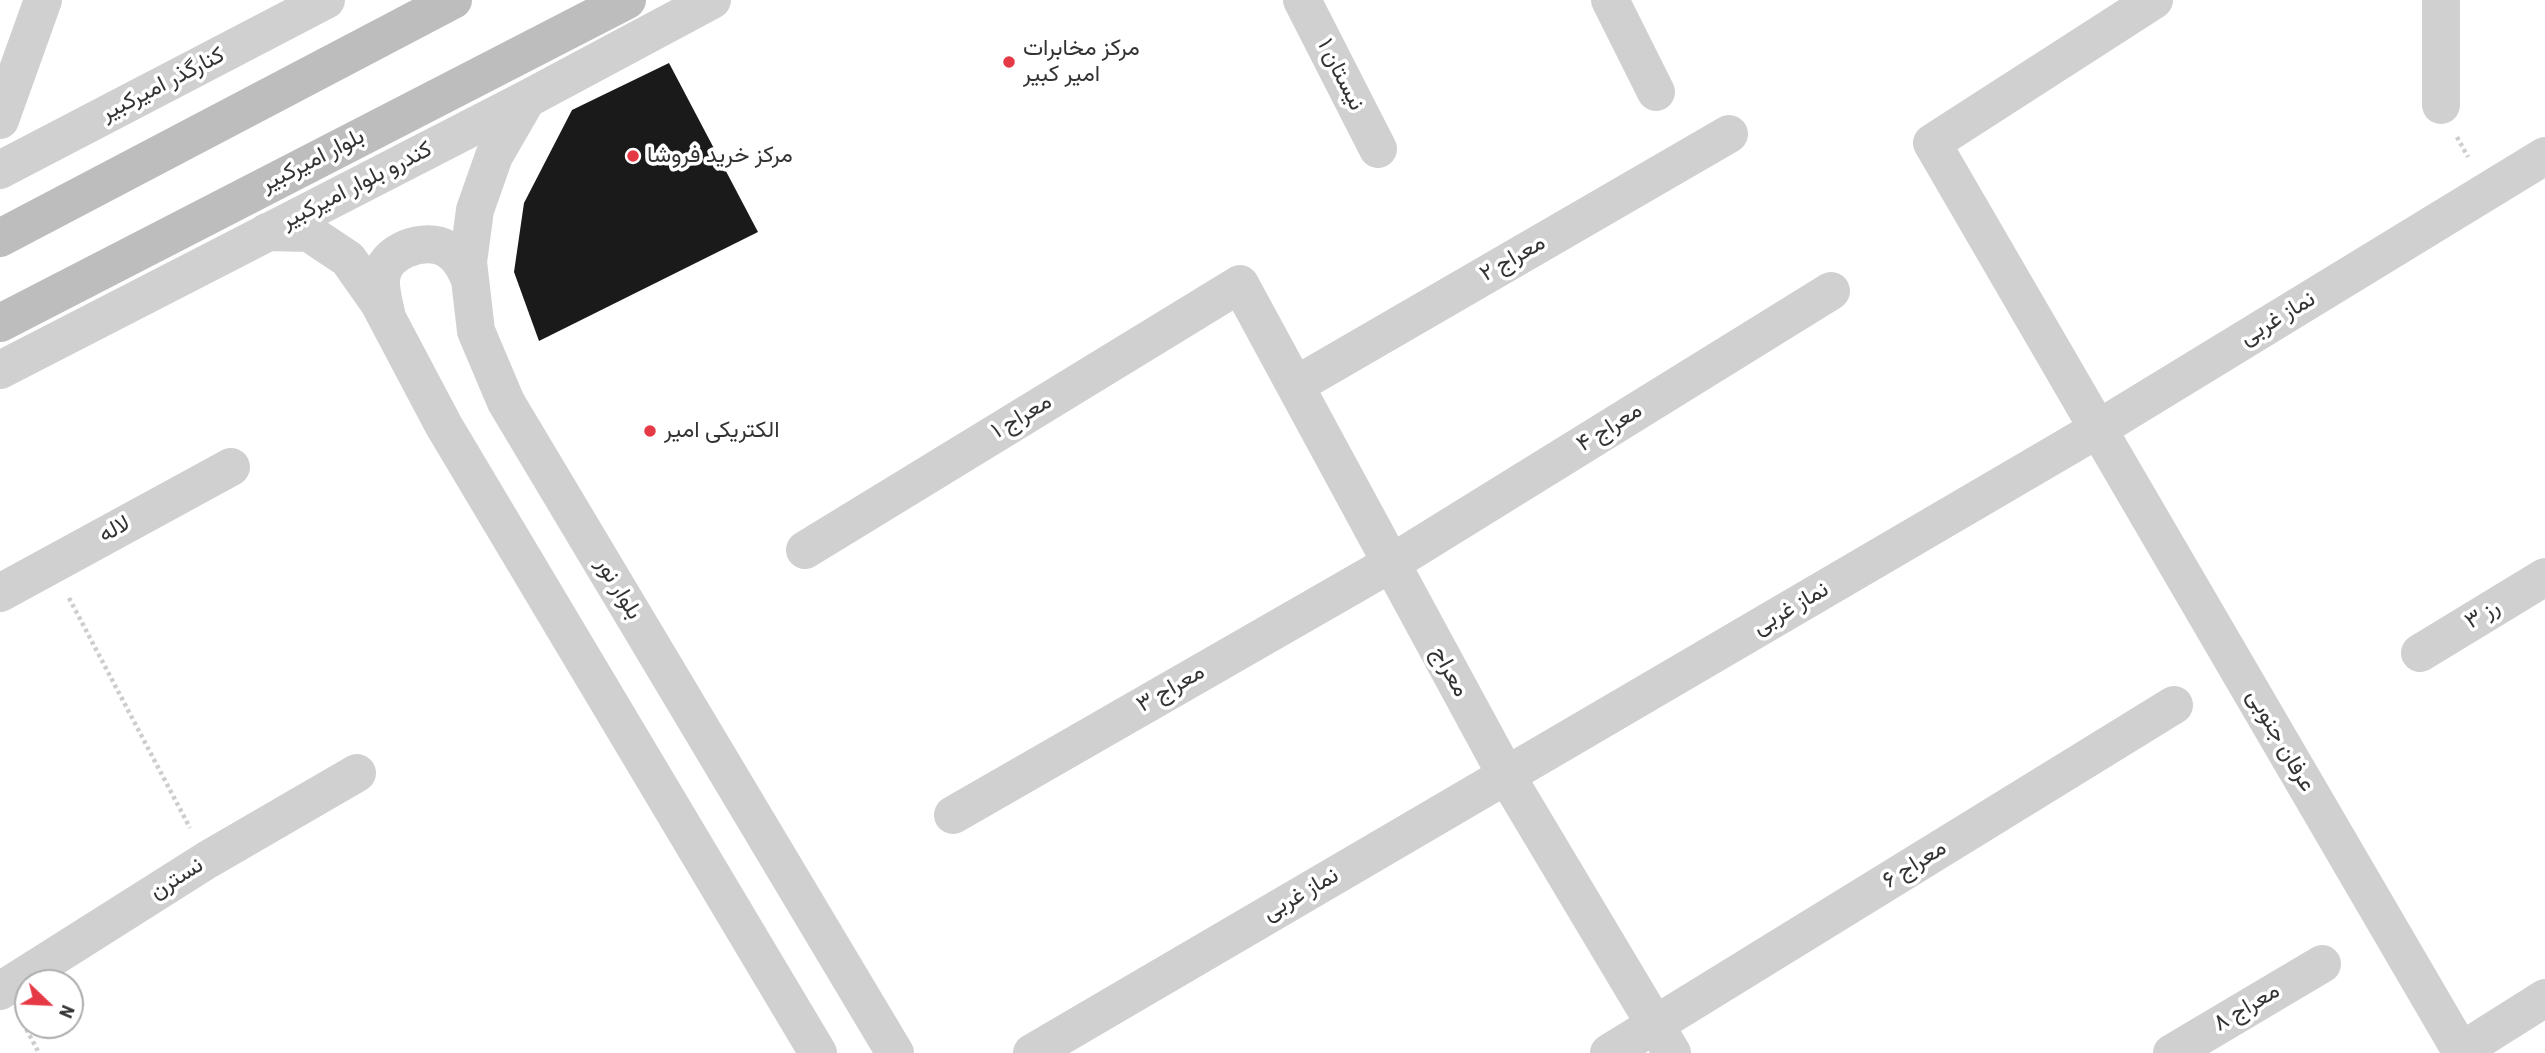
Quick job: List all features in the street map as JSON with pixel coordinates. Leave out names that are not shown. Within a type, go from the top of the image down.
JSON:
[{"type":"main road","points":[[0,238],[453,0]]},
{"type":"main road","name":"بلوار امیرکبیر","points":[[0,323],[627,0]]},
{"type":"street","points":[[0,120],[43,0]]},
{"type":"street","name":"کنارگذر امیرکبیر","points":[[0,170],[325,0]]},
{"type":"street","name":"کندرو بلوار امیرکبیر","points":[[0,370],[527,99],[712,0]]},
{"type":"street","name":"نیستان ۱","points":[[1303,0],[1378,149]]},
{"type":"street","points":[[1610,0],[1656,92]]},
{"type":"street","name":"عرفان جنوبی","points":[[2154,0],[1932,143],[2462,1052]]},
{"type":"street","points":[[2441,0],[2441,105]]},
{"type":"street","name":"بلوار نور","points":[[527,99],[494,156],[475,210],[468,262],[476,331],[506,402],[895,1053]]},
{"type":"street","name":"معراج ۲","points":[[1296,385],[1729,134]]},
{"type":"street","name":"نماز غربی","points":[[1032,1053],[2098,429],[2545,156]]},
{"type":"street","points":[[267,233],[309,233],[348,259],[387,318],[444,426],[818,1053]]},
{"type":"street","points":[[387,318],[381,277],[390,260],[409,247],[427,244],[446,248],[462,262],[470,280]]},
{"type":"street","name":"معراج","points":[[1240,284],[1506,775],[1664,1039]]},
{"type":"street","name":"معراج ۱","points":[[805,550],[1240,284]]},
{"type":"street","name":"معراج ۴","points":[[1390,564],[1831,291]]},
{"type":"street","name":"لاله","points":[[0,593],[231,467]]},
{"type":"street","name":"معراج ۳","points":[[953,815],[1390,564]]},
{"type":"street","name":"رز ۳","points":[[2420,653],[2545,578]]},
{"type":"street","name":"معراج ۶","points":[[1609,1053],[1664,1039],[2174,705]]},
{"type":"street","name":"نسترن","points":[[0,990],[207,860],[357,773]]},
{"type":"street","name":"معراج ۸","points":[[2172,1053],[2322,964]]},
{"type":"street","points":[[2462,1052],[2545,998]]},
{"type":"path","points":[[2441,105],[2486,192]]},
{"type":"path","points":[[52,564],[207,860]]},
{"type":"building","name":"مرکز خرید فروشا","points":[[669,63],[758,232],[539,341],[514,272],[524,203],[572,110]]},
{"type":"place","name":"مرکز مخابرات امیر کبیر","points":[[1009,62]]},
{"type":"place","name":"مرکز خرید فروشا","points":[[633,156]]},
{"type":"place","name":"الکتریکی امیر","points":[[650,431]]}]
